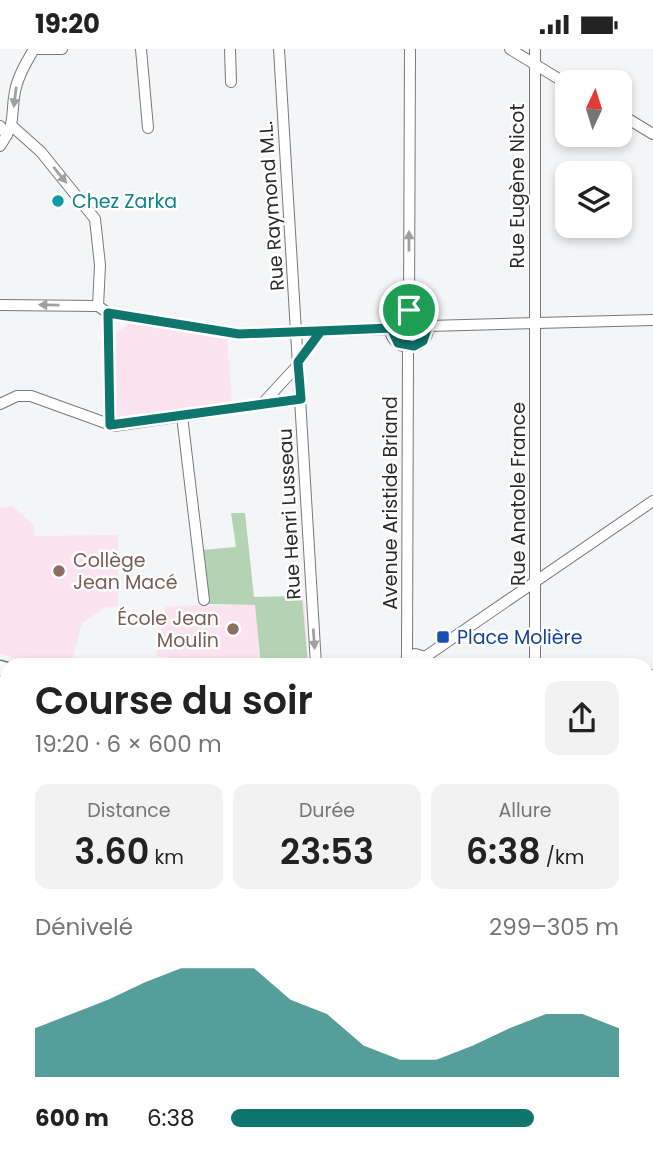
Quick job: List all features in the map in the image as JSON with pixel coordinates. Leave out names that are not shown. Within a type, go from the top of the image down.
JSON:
[{"type":"street","points":[[0,146],[7,129],[20,73],[36,49],[62,49]]},
{"type":"street","points":[[141,49],[148,128]]},
{"type":"street","points":[[230,49],[231,82]]},
{"type":"street","name":"Rue Raymond M.L.","points":[[279,49],[298,363]]},
{"type":"street","points":[[409,310],[410,49]]},
{"type":"street","points":[[510,49],[555,77]]},
{"type":"street","name":"Rue Eugène Nicot","points":[[535,49],[535,324]]},
{"type":"street","points":[[632,121],[653,134]]},
{"type":"street","points":[[7,129],[44,156],[96,219],[100,265],[98,306]]},
{"type":"street","points":[[0,305],[98,306],[108,313],[239,334],[391,328]]},
{"type":"street","points":[[409,310],[420,313],[428,326],[423,341],[408,347],[398,343],[391,328],[395,317],[409,310]]},
{"type":"street","points":[[108,313],[110,425]]},
{"type":"street","points":[[428,326],[653,320]]},
{"type":"street","name":"Rue Anatole France","points":[[535,324],[535,658]]},
{"type":"street","points":[[262,403],[298,363],[321,331]]},
{"type":"street","name":"Avenue Aristide Briand","points":[[405,658],[408,347]]},
{"type":"street","name":"Rue Henri Lusseau","points":[[298,363],[316,658]]},
{"type":"street","points":[[0,404],[17,396],[31,396],[110,425],[301,399]]},
{"type":"street","points":[[182,416],[204,600]]},
{"type":"street","points":[[432,658],[653,501]]},
{"type":"shaded area","points":[[129,323],[227,337],[232,402],[119,419],[116,416],[116,334]]},
{"type":"shaded area","name":"Collège Jean Macé","points":[[12,506],[34,525],[35,536],[118,535],[118,606],[104,608],[82,623],[73,658],[15,658],[0,654],[0,508]]},
{"type":"shaded area","name":"École Jean Moulin","points":[[289,596],[302,596],[305,605],[308,658],[156,656],[166,606],[254,605]]},
{"type":"green space","points":[[231,513],[245,513],[254,597],[302,596],[307,658],[260,658],[255,605],[209,604],[202,550],[236,547]]},
{"type":"place","name":"Chez Zarka","points":[[58,201]]},
{"type":"place","name":"Collège Jean Macé","points":[[59,571]]},
{"type":"place","name":"École Jean Moulin","points":[[233,629]]},
{"type":"place","name":"Place Molière","points":[[443,637]]},
{"type":"route","points":[[409,310],[399,313],[391,328],[239,334],[108,313],[110,425],[301,399],[298,362],[321,331],[391,328],[391,333],[398,343],[414,346],[423,341],[428,326],[424,316],[415,310],[409,310]]}]
